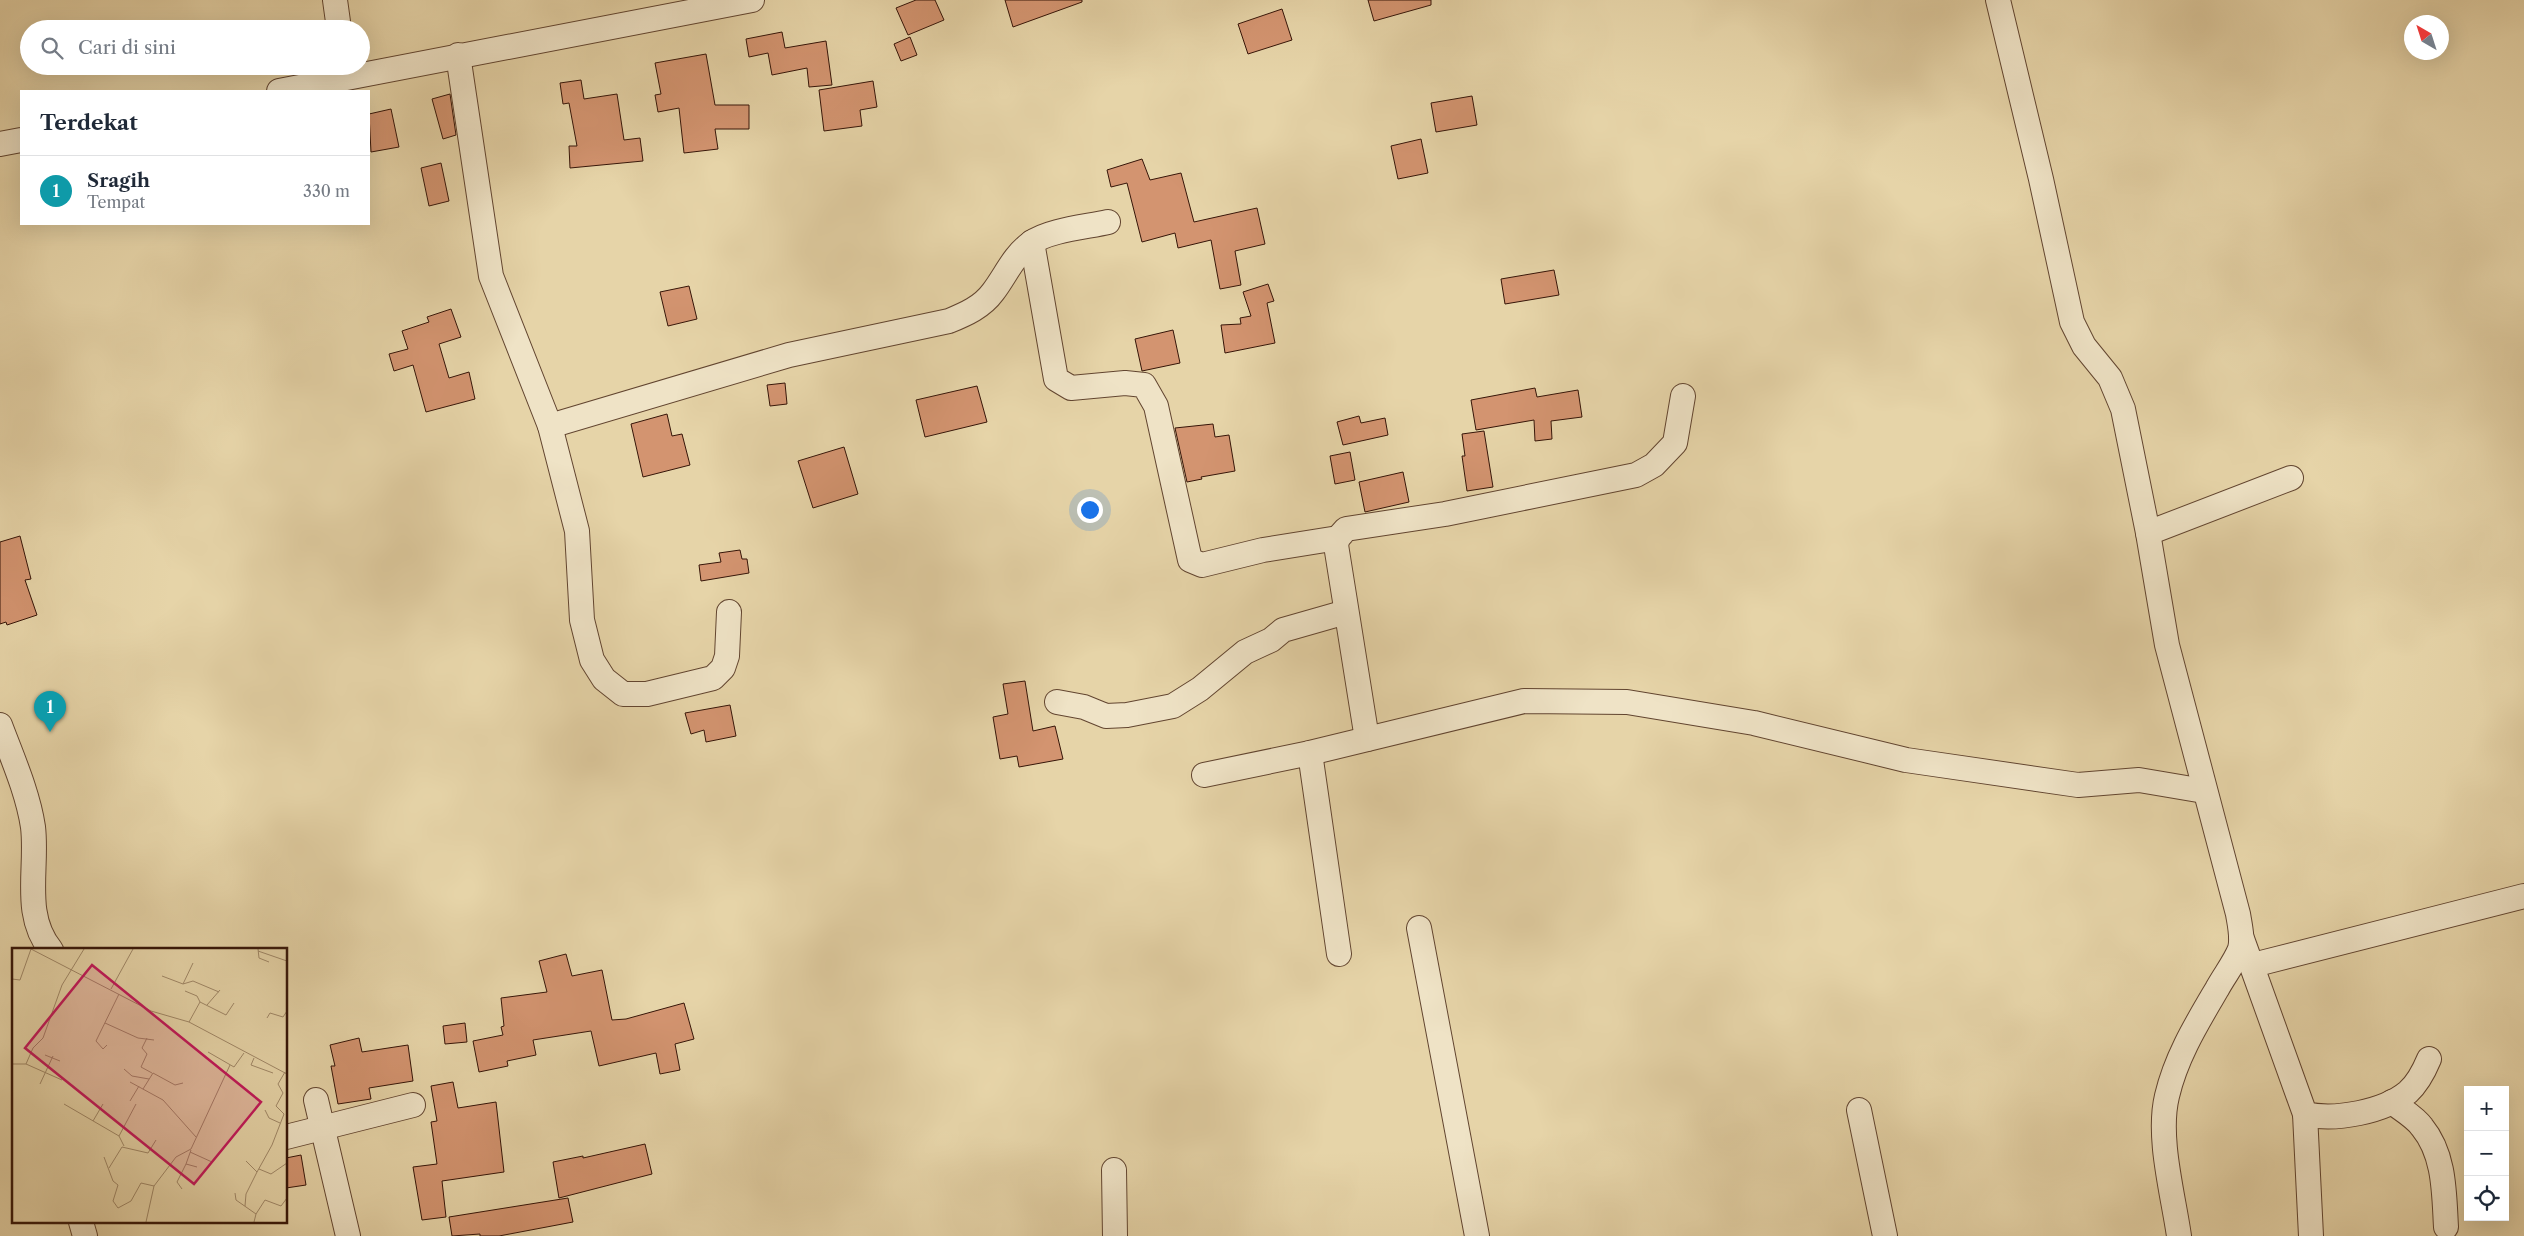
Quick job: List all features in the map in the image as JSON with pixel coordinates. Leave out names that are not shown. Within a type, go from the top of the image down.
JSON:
[{"type":"street","points":[[335,0],[338,20]]},
{"type":"street","points":[[370,68],[458,55],[752,0]]},
{"type":"street","points":[[1998,0],[2041,179],[2072,322],[2084,346],[2110,378],[2117,393],[2148,533],[2166,645],[2238,914],[2241,936],[2240,949],[2189,1037],[2167,1096],[2163,1115],[2166,1150],[2179,1236]]},
{"type":"street","points":[[458,55],[491,276],[550,426],[577,531],[582,620],[592,660],[604,679],[623,694],[647,694],[713,678],[723,668],[727,656],[729,612]]},
{"type":"street","points":[[282,90],[334,75]]},
{"type":"street","points":[[0,144],[20,140]]},
{"type":"street","points":[[550,426],[789,355],[949,321],[972,312],[992,293],[1018,253],[1032,242],[1043,236],[1108,222]]},
{"type":"street","points":[[1032,242],[1056,380],[1071,388],[1126,383],[1144,385],[1151,394],[1156,406],[1182,532],[1190,560],[1202,565],[1263,550],[1338,538]]},
{"type":"street","points":[[1367,739],[1336,545],[1338,538],[1346,529],[1445,514],[1636,475],[1654,465],[1675,443],[1683,396]]},
{"type":"street","points":[[2148,533],[2290,478]]},
{"type":"street","points":[[1057,702],[1084,707],[1106,716],[1127,715],[1173,706],[1200,689],[1246,652],[1271,640],[1283,630],[1346,612]]},
{"type":"street","points":[[1204,775],[1310,753],[1524,701],[1627,702],[1754,723],[1906,760],[2078,784],[2139,780],[2204,791]]},
{"type":"street","points":[[0,725],[33,827],[34,909],[39,928],[50,948]]},
{"type":"street","points":[[1310,753],[1339,954]]},
{"type":"street","points":[[2253,965],[2524,896]]},
{"type":"street","points":[[1419,928],[1477,1236]]},
{"type":"street","points":[[2241,936],[2305,1114],[2311,1236]]},
{"type":"street","points":[[2305,1114],[2323,1118],[2337,1117],[2392,1102],[2409,1091],[2423,1074],[2429,1059]]},
{"type":"street","points":[[316,1100],[348,1236]]},
{"type":"street","points":[[2392,1102],[2422,1126],[2434,1145],[2441,1168],[2446,1227]]},
{"type":"street","points":[[288,1136],[322,1126],[413,1105]]},
{"type":"street","points":[[1859,1110],[1885,1236]]},
{"type":"street","points":[[1114,1170],[1115,1236]]},
{"type":"street","points":[[82,1224],[86,1236]]},
{"type":"building","points":[[916,0],[935,0],[944,20],[908,35],[896,8]]},
{"type":"building","points":[[1005,0],[1082,0],[1082,2],[1013,27]]},
{"type":"building","points":[[1368,0],[1431,0],[1431,5],[1374,21]]},
{"type":"building","points":[[1282,9],[1292,40],[1248,54],[1238,24]]},
{"type":"building","points":[[782,32],[785,48],[826,41],[832,85],[809,87],[807,68],[772,75],[768,53],[749,57],[746,39]]},
{"type":"building","points":[[910,37],[917,55],[901,61],[894,44]]},
{"type":"building","points":[[706,54],[715,105],[749,105],[749,129],[715,129],[718,149],[684,153],[679,108],[658,112],[655,95],[661,94],[655,63]]},
{"type":"building","points":[[581,80],[584,99],[617,94],[624,140],[640,138],[643,161],[570,168],[569,146],[577,146],[569,103],[563,104],[560,83]]},
{"type":"building","points":[[873,81],[877,107],[860,110],[862,126],[824,131],[819,90]]},
{"type":"building","points":[[450,94],[456,135],[443,139],[432,99]]},
{"type":"building","points":[[1472,96],[1477,125],[1436,132],[1431,103]]},
{"type":"building","points":[[391,109],[399,147],[371,152],[370,114]]},
{"type":"building","points":[[1421,139],[1428,173],[1398,179],[1391,146]]},
{"type":"building","points":[[1142,159],[1150,180],[1181,173],[1194,222],[1257,208],[1265,244],[1235,251],[1241,285],[1220,289],[1211,240],[1178,248],[1175,233],[1142,242],[1127,183],[1111,187],[1107,170]]},
{"type":"building","points":[[441,163],[449,201],[429,206],[421,168]]},
{"type":"building","points":[[1554,270],[1559,295],[1505,304],[1501,279]]},
{"type":"building","points":[[1268,284],[1274,301],[1267,303],[1275,343],[1225,353],[1221,325],[1241,324],[1240,318],[1251,316],[1243,292]]},
{"type":"building","points":[[689,286],[697,319],[668,326],[660,292]]},
{"type":"building","points":[[451,309],[461,337],[439,344],[449,378],[469,372],[475,399],[426,412],[413,365],[394,371],[389,354],[408,349],[402,331],[429,322],[427,317]]},
{"type":"building","points":[[1173,330],[1180,363],[1142,371],[1135,339]]},
{"type":"building","points":[[785,383],[787,404],[770,406],[767,385]]},
{"type":"building","points":[[977,386],[987,422],[925,437],[916,400]]},
{"type":"building","points":[[1535,388],[1537,397],[1578,390],[1582,417],[1551,421],[1552,439],[1535,441],[1534,420],[1476,430],[1471,400]]},
{"type":"building","points":[[667,414],[672,436],[682,434],[690,465],[643,477],[631,424]]},
{"type":"building","points":[[1359,416],[1361,423],[1385,418],[1388,435],[1343,445],[1337,422]]},
{"type":"building","points":[[1213,424],[1215,437],[1229,435],[1235,471],[1201,477],[1202,479],[1187,482],[1175,428]]},
{"type":"building","points":[[1484,431],[1493,487],[1467,491],[1462,456],[1465,456],[1462,434]]},
{"type":"building","points":[[844,447],[858,494],[813,508],[798,461]]},
{"type":"building","points":[[1350,452],[1355,480],[1335,484],[1330,456]]},
{"type":"building","points":[[1403,472],[1409,502],[1365,512],[1359,482]]},
{"type":"building","points":[[20,536],[31,579],[25,580],[37,615],[7,625],[6,622],[0,624],[0,542]]},
{"type":"building","points":[[740,550],[742,559],[747,559],[749,573],[701,581],[699,565],[721,562],[719,553]]},
{"type":"building","points":[[1025,681],[1033,731],[1055,726],[1063,759],[1019,767],[1017,756],[1000,759],[993,717],[1008,714],[1003,684]]},
{"type":"building","points":[[730,705],[736,736],[706,742],[704,730],[691,734],[685,713]]},
{"type":"building","points":[[566,954],[572,976],[602,970],[612,1020],[626,1019],[684,1003],[694,1039],[675,1044],[680,1070],[660,1074],[656,1053],[599,1066],[591,1031],[533,1040],[536,1055],[507,1061],[508,1066],[479,1072],[473,1041],[503,1035],[501,1027],[504,1026],[501,998],[547,992],[539,961]]},
{"type":"building","points":[[465,1023],[467,1042],[445,1044],[443,1026]]},
{"type":"building","points":[[359,1038],[362,1052],[408,1045],[413,1081],[369,1088],[371,1099],[338,1104],[331,1066],[335,1066],[330,1045]]},
{"type":"building","points":[[453,1082],[458,1108],[496,1102],[504,1172],[442,1181],[446,1217],[422,1220],[413,1167],[437,1164],[431,1122],[437,1121],[431,1086]]},
{"type":"building","points":[[645,1144],[652,1174],[559,1198],[553,1162],[583,1156],[583,1158]]},
{"type":"building","points":[[301,1155],[306,1185],[288,1188],[288,1158]]},
{"type":"building","points":[[568,1198],[573,1222],[499,1236],[480,1236],[480,1234],[452,1236],[449,1217]]},
{"type":"place","name":"Sragih","points":[[50,732]]}]
